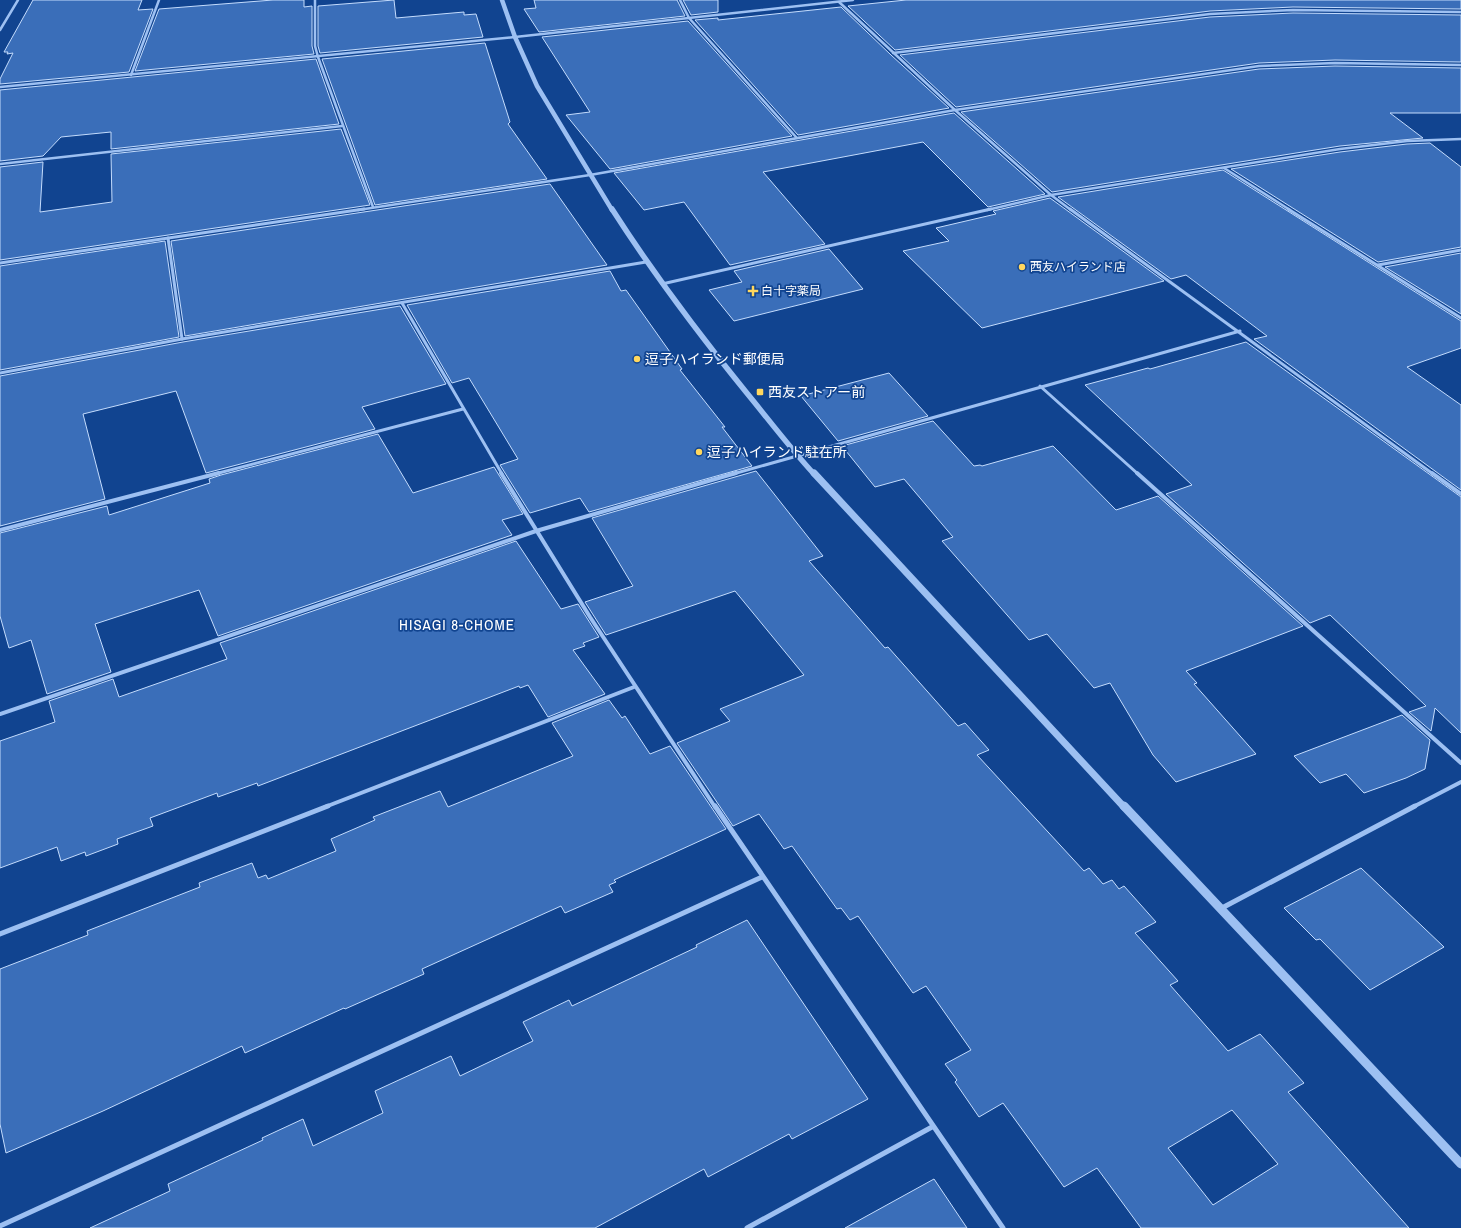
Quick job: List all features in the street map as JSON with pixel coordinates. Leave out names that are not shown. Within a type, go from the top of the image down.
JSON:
[{"type":"street","points":[[0,30],[18,0]]},
{"type":"street","points":[[131,75],[159,0]]},
{"type":"street","points":[[315,0],[315,46],[318,57],[342,126],[373,207]]},
{"type":"street","points":[[502,0],[515,37],[537,86],[590,174],[646,262],[720,360],[797,455],[1220,909],[1461,1164]]},
{"type":"street","points":[[680,0],[689,18],[796,138]]},
{"type":"street","points":[[0,88],[515,37],[853,0]]},
{"type":"street","points":[[839,2],[955,110],[1052,195],[1461,494]]},
{"type":"street","points":[[893,53],[1202,15],[1251,11],[1461,12]]},
{"type":"street","points":[[0,263],[590,174],[955,110],[1266,66],[1293,63],[1346,62],[1461,65]]},
{"type":"street","points":[[0,164],[342,126]]},
{"type":"street","points":[[662,284],[1052,195],[1355,147],[1407,141],[1461,138]]},
{"type":"street","points":[[1224,168],[1461,318]]},
{"type":"street","points":[[168,238],[182,339]]},
{"type":"street","points":[[1378,265],[1461,250]]},
{"type":"street","points":[[0,373],[182,339],[646,262]]},
{"type":"street","points":[[402,303],[536,531],[634,687],[932,1127],[1003,1228]]},
{"type":"street","points":[[0,714],[536,531],[797,455],[1240,331]]},
{"type":"street","points":[[1040,386],[1461,763]]},
{"type":"street","points":[[0,530],[463,409]]},
{"type":"street","points":[[0,934],[634,687]]},
{"type":"street","points":[[1220,909],[1461,782]]},
{"type":"street","points":[[0,1226],[762,877]]},
{"type":"street","points":[[747,1228],[932,1127]]},
{"type":"building","points":[[33,0],[142,0],[138,10],[153,9],[129,72],[0,84],[0,79],[13,53],[7,54],[8,52],[4,52]]},
{"type":"building","points":[[273,0],[304,0],[304,7],[312,6],[312,46],[314,54],[135,71],[159,9]]},
{"type":"building","points":[[394,0],[396,18],[464,12],[464,15],[476,14],[483,37],[320,53],[318,46],[318,6]]},
{"type":"building","points":[[534,0],[677,0],[685,16],[539,32],[524,9],[536,8]]},
{"type":"building","points":[[683,0],[718,0],[718,12],[691,15]]},
{"type":"building","points":[[906,0],[1461,0],[1461,9],[1293,7],[1210,11],[895,50],[848,6]]},
{"type":"building","points":[[841,7],[949,108],[798,135],[695,20],[718,18],[718,20]]},
{"type":"building","points":[[1293,13],[1461,15],[1461,62],[1335,60],[1259,63],[956,107],[900,55],[1210,17]]},
{"type":"building","points":[[688,21],[792,136],[610,169],[566,115],[590,112],[542,37]]},
{"type":"building","points":[[485,43],[510,122],[508,124],[547,179],[375,205],[322,59]]},
{"type":"building","points":[[316,59],[339,124],[111,149],[111,132],[61,137],[43,156],[0,161],[0,90]]},
{"type":"building","points":[[1335,66],[1461,68],[1461,113],[1390,113],[1423,138],[1340,146],[1052,192],[961,112],[1259,69]]},
{"type":"building","points":[[954,113],[1045,194],[988,207],[923,142],[763,172],[825,244],[730,265],[684,202],[644,210],[614,173]]},
{"type":"building","points":[[341,129],[370,205],[0,260],[0,167],[43,162],[40,212],[112,202],[111,154]]},
{"type":"building","points":[[1430,143],[1461,167],[1461,247],[1378,262],[1231,169],[1340,152],[1407,144]]},
{"type":"building","points":[[1223,170],[1461,321],[1461,348],[1407,367],[1461,405],[1461,490],[1254,339],[1267,336],[1186,275],[1171,279],[1058,197]]},
{"type":"building","points":[[550,184],[607,265],[185,336],[171,241]]},
{"type":"building","points":[[1050,198],[1164,281],[982,328],[903,251],[949,241],[936,228],[996,214],[993,211]]},
{"type":"building","points":[[165,241],[179,337],[0,370],[0,266]]},
{"type":"building","points":[[829,249],[863,289],[734,321],[709,290],[742,282],[734,271]]},
{"type":"building","points":[[1461,253],[1461,314],[1385,267]]},
{"type":"building","points":[[610,271],[621,291],[626,290],[682,369],[680,370],[725,427],[722,427],[752,466],[589,512],[580,498],[530,513],[500,465],[518,459],[469,378],[452,383],[407,305]]},
{"type":"building","points":[[400,306],[446,384],[362,407],[375,429],[206,473],[176,391],[83,414],[105,499],[0,526],[0,376],[183,342]]},
{"type":"building","points":[[1246,342],[1461,497],[1461,733],[1435,708],[1431,731],[1409,712],[1426,706],[1330,615],[1310,623],[1166,494],[1192,485],[1085,385],[1148,368],[1150,369]]},
{"type":"building","points":[[889,373],[928,416],[838,441],[801,396]]},
{"type":"building","points":[[933,421],[974,466],[982,466],[1053,446],[1116,510],[1158,496],[1303,626],[1186,671],[1197,683],[1194,684],[1256,754],[1176,782],[1153,755],[1110,683],[1094,688],[1047,634],[1029,640],[942,541],[953,537],[904,479],[875,487],[842,446]]},
{"type":"building","points":[[378,434],[413,493],[494,467],[523,514],[502,520],[512,535],[218,636],[199,590],[95,624],[111,672],[47,694],[31,640],[9,648],[0,616],[0,533],[107,506],[109,515],[210,483],[209,479],[221,475]]},
{"type":"building","points":[[756,471],[823,556],[809,561],[885,648],[888,647],[958,726],[965,723],[989,750],[977,755],[1084,871],[1089,868],[1103,884],[1112,880],[1119,889],[1124,886],[1156,922],[1135,933],[1178,981],[1170,985],[1228,1051],[1260,1034],[1304,1083],[1288,1092],[1409,1228],[1141,1228],[1097,1168],[1064,1187],[1003,1103],[979,1117],[955,1082],[957,1080],[945,1064],[971,1050],[926,986],[913,993],[858,916],[850,920],[841,908],[837,909],[792,846],[784,849],[759,814],[733,826],[677,743],[730,721],[720,709],[804,675],[735,591],[606,635],[585,602],[633,586],[592,518]],"holes":[[[1232,1110],[1278,1164],[1213,1205],[1168,1148]]]},
{"type":"building","points":[[516,541],[561,609],[578,604],[599,637],[583,643],[585,646],[573,650],[605,694],[548,717],[528,685],[520,688],[519,686],[258,786],[257,783],[218,797],[217,793],[150,818],[153,826],[117,839],[118,844],[86,856],[85,852],[61,861],[57,847],[0,868],[0,741],[55,722],[49,701],[113,679],[119,697],[227,659],[220,643]]},
{"type":"building","points":[[609,700],[622,718],[625,716],[650,754],[670,746],[726,829],[614,880],[616,882],[609,885],[613,892],[565,913],[561,906],[422,969],[424,974],[245,1053],[242,1046],[103,1111],[6,1153],[0,1124],[0,969],[88,935],[87,931],[200,887],[199,883],[252,863],[258,878],[266,875],[268,879],[336,851],[331,839],[375,820],[373,817],[440,791],[448,807],[573,756],[552,723]]},
{"type":"building","points":[[1402,715],[1430,740],[1425,769],[1406,778],[1364,793],[1346,774],[1320,783],[1294,756]]},
{"type":"building","points":[[1361,868],[1444,947],[1370,990],[1320,939],[1316,940],[1284,908]]},
{"type":"building","points":[[747,920],[868,1099],[792,1139],[789,1134],[708,1177],[704,1169],[595,1228],[90,1228],[170,1191],[168,1184],[263,1140],[262,1138],[303,1119],[313,1146],[383,1113],[375,1091],[451,1056],[460,1076],[533,1041],[523,1022],[569,1000],[572,1006],[697,947],[696,945]]},
{"type":"building","points":[[934,1179],[967,1228],[845,1228]]},
{"type":"place","name":"西友ハイランド店","points":[[1022,267]]},
{"type":"place","name":"白十字薬局","points":[[753,291]]},
{"type":"place","name":"逗子ハイランド郵便局","points":[[637,359]]},
{"type":"place","name":"西友ストアー前","points":[[760,392]]},
{"type":"place","name":"逗子ハイランド駐在所","points":[[699,452]]},
{"type":"district","name":"HISAGI 8-CHOME","points":[[457,624]]}]
